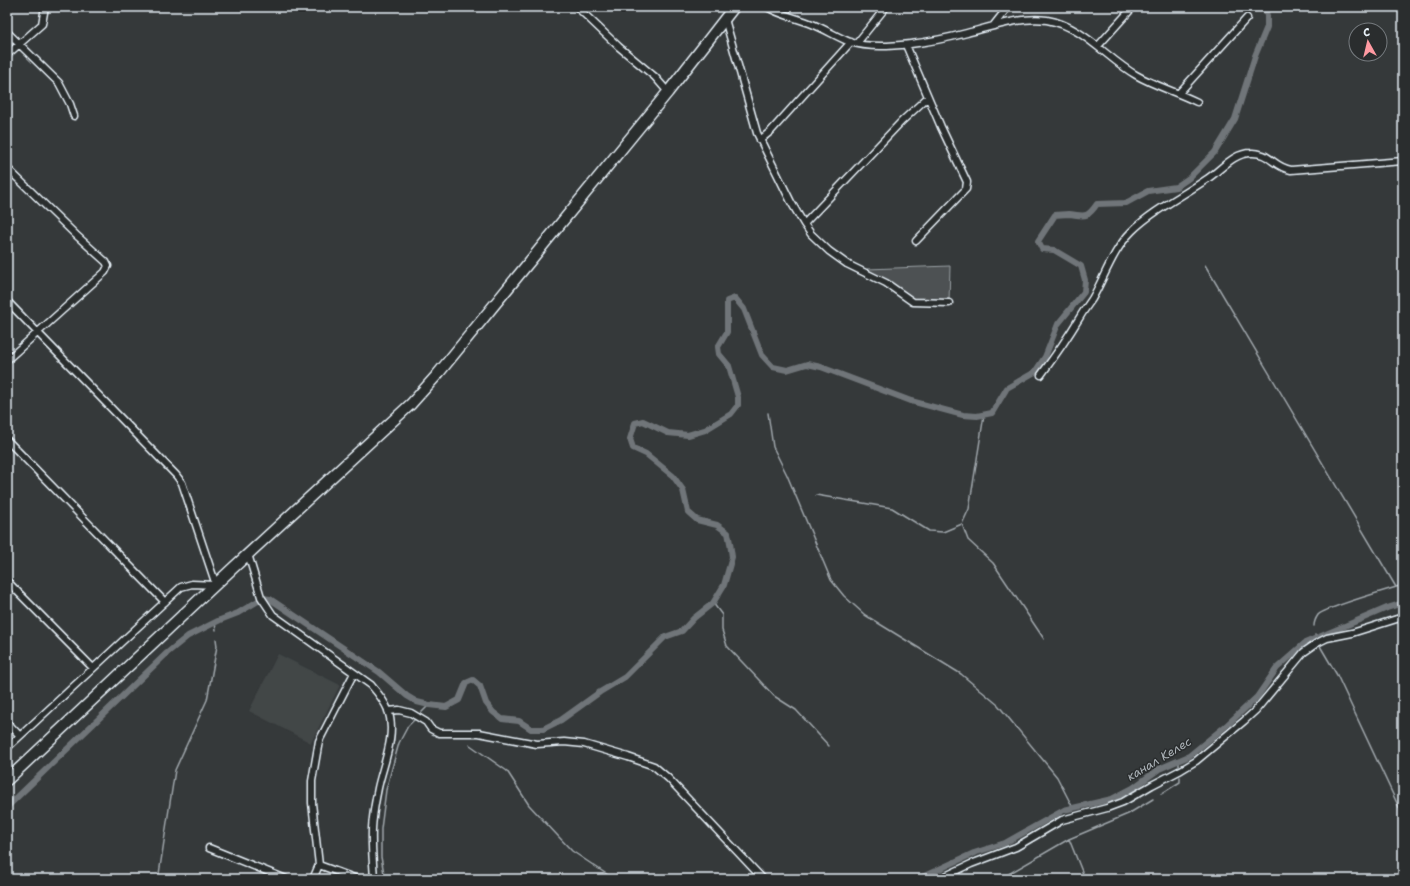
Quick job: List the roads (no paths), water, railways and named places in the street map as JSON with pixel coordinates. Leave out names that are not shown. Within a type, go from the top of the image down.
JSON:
[{"type":"highway","points":[[7,780],[248,554],[393,421],[437,375],[668,92],[734,7]]},
{"type":"street","points":[[7,55],[42,24],[45,7]]},
{"type":"street","points":[[577,7],[619,47],[655,77],[668,92]]},
{"type":"street","points":[[767,7],[783,15],[813,24],[854,42],[885,46],[906,45],[944,38],[1025,20],[1046,20],[1061,24],[1083,36],[1136,75],[1197,102]]},
{"type":"street","points":[[760,140],[771,131],[886,7]]},
{"type":"street","points":[[993,26],[1008,7]]},
{"type":"street","points":[[1098,46],[1133,7]]},
{"type":"street","points":[[1179,93],[1247,18]]},
{"type":"street","points":[[725,19],[760,140],[779,178],[811,234],[847,264],[886,283],[908,300],[918,303],[949,304]]},
{"type":"street","points":[[7,32],[59,83],[74,116]]},
{"type":"street","points":[[906,45],[928,97],[966,178],[967,186],[966,189],[916,241]]},
{"type":"street","points":[[804,224],[902,121],[928,97]]},
{"type":"street","points":[[1042,375],[1091,300],[1113,258],[1131,232],[1142,222],[1212,176],[1235,158],[1246,153],[1257,153],[1268,156],[1276,164],[1291,170],[1403,161]]},
{"type":"street","points":[[7,168],[106,262],[108,266],[105,272],[7,360]]},
{"type":"street","points":[[7,301],[176,475],[182,483],[216,585],[192,584],[181,587],[7,748]]},
{"type":"street","points":[[7,440],[165,602]]},
{"type":"street","points":[[248,554],[261,597],[273,615],[371,685],[381,697],[388,711],[390,724],[389,745],[378,788],[372,820],[374,879]]},
{"type":"street","points":[[7,580],[93,668]]},
{"type":"street","points":[[939,879],[971,864],[1016,847],[1062,820],[1124,802],[1152,784],[1181,770],[1196,761],[1256,710],[1304,652],[1317,643],[1327,638],[1352,633],[1403,617]]},
{"type":"street","points":[[313,879],[320,865],[312,803],[312,781],[319,741],[354,673]]},
{"type":"street","points":[[388,711],[399,710],[411,713],[426,722],[431,729],[439,733],[479,733],[536,744],[564,742],[584,744],[654,766],[668,778],[763,879]]},
{"type":"street","points":[[7,722],[20,736]]},
{"type":"street","points":[[209,848],[286,879]]},
{"type":"street","points":[[320,865],[357,879]]},
{"type":"waterway","points":[[7,807],[167,653],[188,636],[238,613],[263,598],[270,599],[379,672],[407,696],[417,702],[446,707],[459,700],[466,683],[473,680],[480,686],[486,703],[493,712],[502,719],[519,721],[531,729],[543,729],[561,720],[600,692],[625,677],[665,637],[682,631],[694,618],[713,603],[724,585],[732,557],[728,533],[717,525],[697,520],[688,512],[683,490],[673,476],[646,454],[633,448],[630,439],[635,423],[643,421],[668,433],[688,435],[705,430],[731,414],[738,405],[738,397],[729,366],[719,354],[718,347],[727,332],[727,301],[735,298],[744,309],[762,355],[773,367],[787,370],[807,364],[821,367],[911,401],[963,415],[977,416],[992,413],[1007,388],[1035,372],[1045,357],[1058,324],[1084,292],[1085,280],[1081,266],[1054,250],[1042,249],[1038,241],[1055,215],[1084,215],[1090,212],[1097,204],[1126,203],[1148,191],[1176,187],[1189,178],[1215,152],[1235,119],[1255,56],[1267,27],[1265,7]]},
{"type":"waterway","points":[[1205,265],[1396,587]]},
{"type":"waterway","points":[[768,413],[773,447],[787,475],[831,580],[844,596],[865,615],[961,674],[998,705],[1057,777],[1073,808]]},
{"type":"waterway","points":[[816,495],[892,508],[929,531],[943,532],[962,524],[969,509],[984,415]]},
{"type":"waterway","points":[[962,524],[968,540],[993,563],[1044,639]]},
{"type":"waterway","points":[[1314,626],[1317,616],[1323,612],[1344,603],[1403,585]]},
{"type":"waterway","points":[[713,603],[722,615],[722,630],[727,646],[774,696],[796,710],[829,746]]},
{"type":"waterway","name":"канал Келес","points":[[918,879],[974,853],[1005,843],[1064,810],[1112,799],[1133,788],[1159,769],[1189,756],[1228,724],[1257,697],[1277,668],[1305,643],[1387,608],[1403,603]]},
{"type":"waterway","points":[[215,622],[216,630]]},
{"type":"waterway","points":[[157,879],[175,770],[207,700],[217,646],[216,639]]},
{"type":"waterway","points":[[1320,646],[1337,675],[1403,816]]},
{"type":"waterway","points":[[419,715],[429,705]]},
{"type":"waterway","points":[[385,879],[381,857],[381,829],[386,790],[399,743],[408,726],[416,718]]},
{"type":"waterway","points":[[470,745],[507,771],[529,805],[572,851],[614,879]]},
{"type":"waterway","name":"канал Келес","points":[[1179,761],[1179,768]]},
{"type":"waterway","points":[[1161,794],[1180,782],[1180,777]]},
{"type":"waterway","points":[[1000,879],[1069,839],[1128,814],[1153,799]]},
{"type":"waterway","points":[[1069,839],[1085,879]]}]
